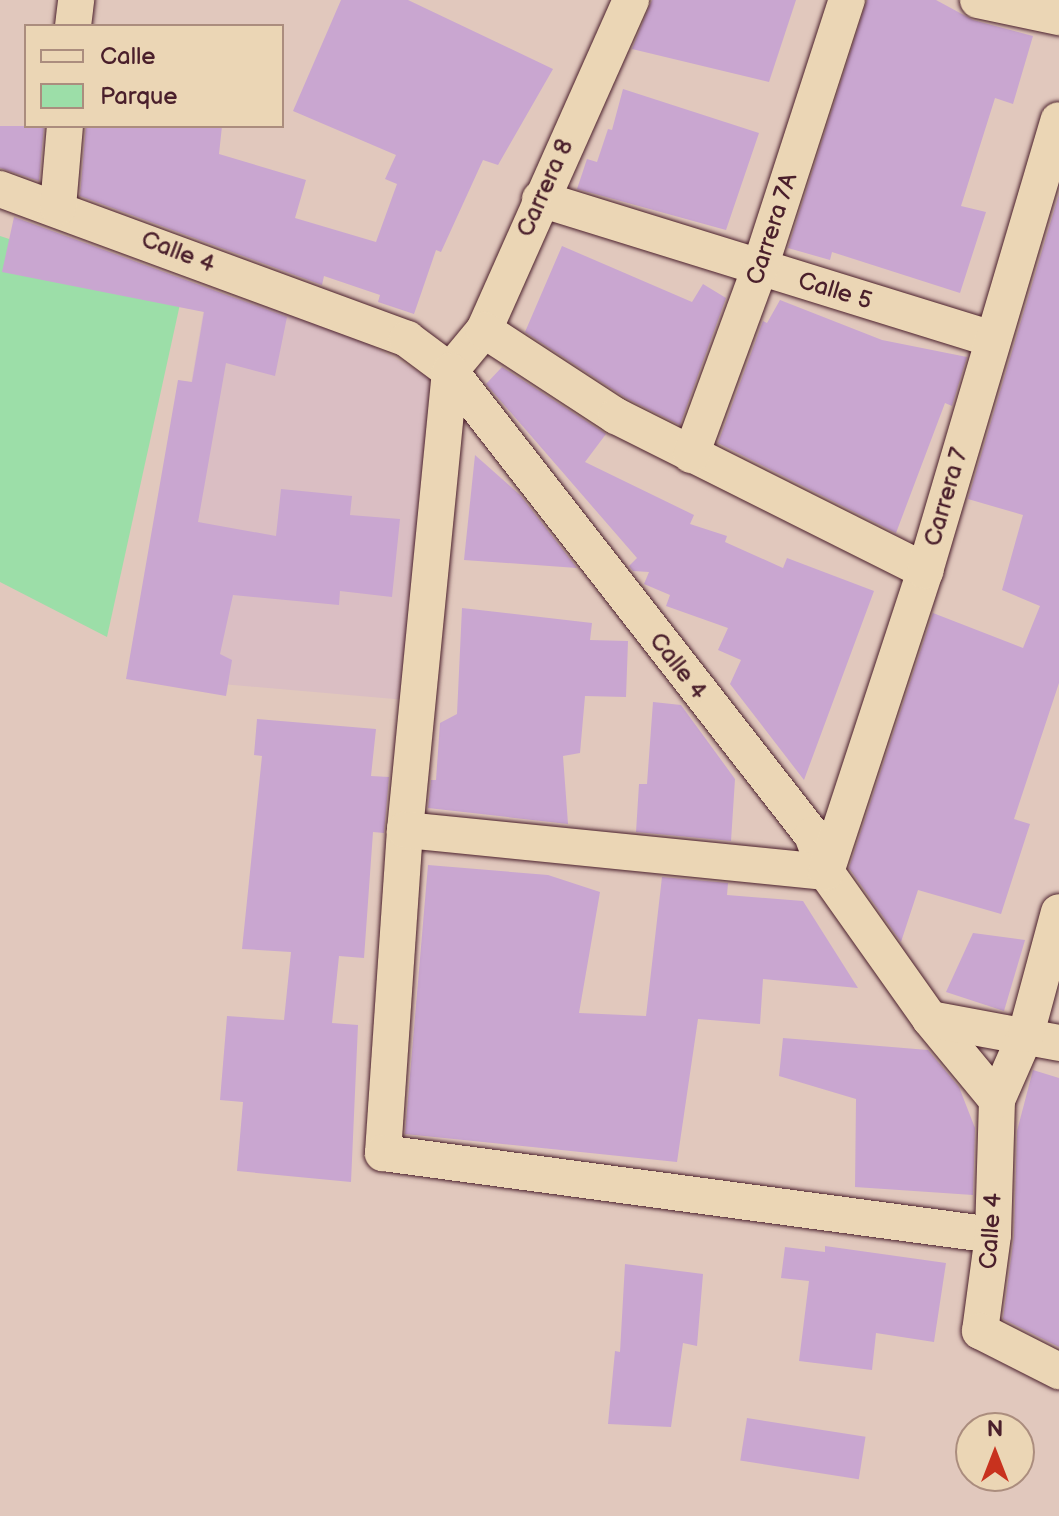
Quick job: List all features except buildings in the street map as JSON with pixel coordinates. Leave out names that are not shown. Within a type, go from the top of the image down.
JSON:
[{"type":"street","points":[[73,24],[76,0]]},
{"type":"street","name":"Carrera 8","points":[[450,371],[484,330],[631,0]]},
{"type":"street","name":"Carrera 7A","points":[[691,455],[760,267],[847,0]]},
{"type":"street","points":[[978,0],[1059,17]]},
{"type":"street","name":"Carrera 7","points":[[826,872],[925,571],[1059,120]]},
{"type":"street","points":[[58,207],[65,128]]},
{"type":"street","name":"Calle 4","points":[[0,189],[58,207],[407,339],[450,371],[812,835],[826,872],[930,1019],[997,1100],[993,1235],[980,1331],[1059,1371]]},
{"type":"street","name":"Calle 5","points":[[540,199],[992,339]]},
{"type":"street","points":[[484,330],[616,416],[925,571]]},
{"type":"street","points":[[450,371],[405,830],[383,1153],[993,1235]]},
{"type":"street","points":[[405,830],[826,872]]},
{"type":"street","points":[[997,1100],[1042,1039],[1059,912]]},
{"type":"street","points":[[930,1019],[1042,1039]]},
{"type":"shaded area","points":[[207,290],[336,326],[434,380],[406,700],[141,677]]},
{"type":"green space","points":[[0,236],[182,295],[107,637],[0,582]]}]
